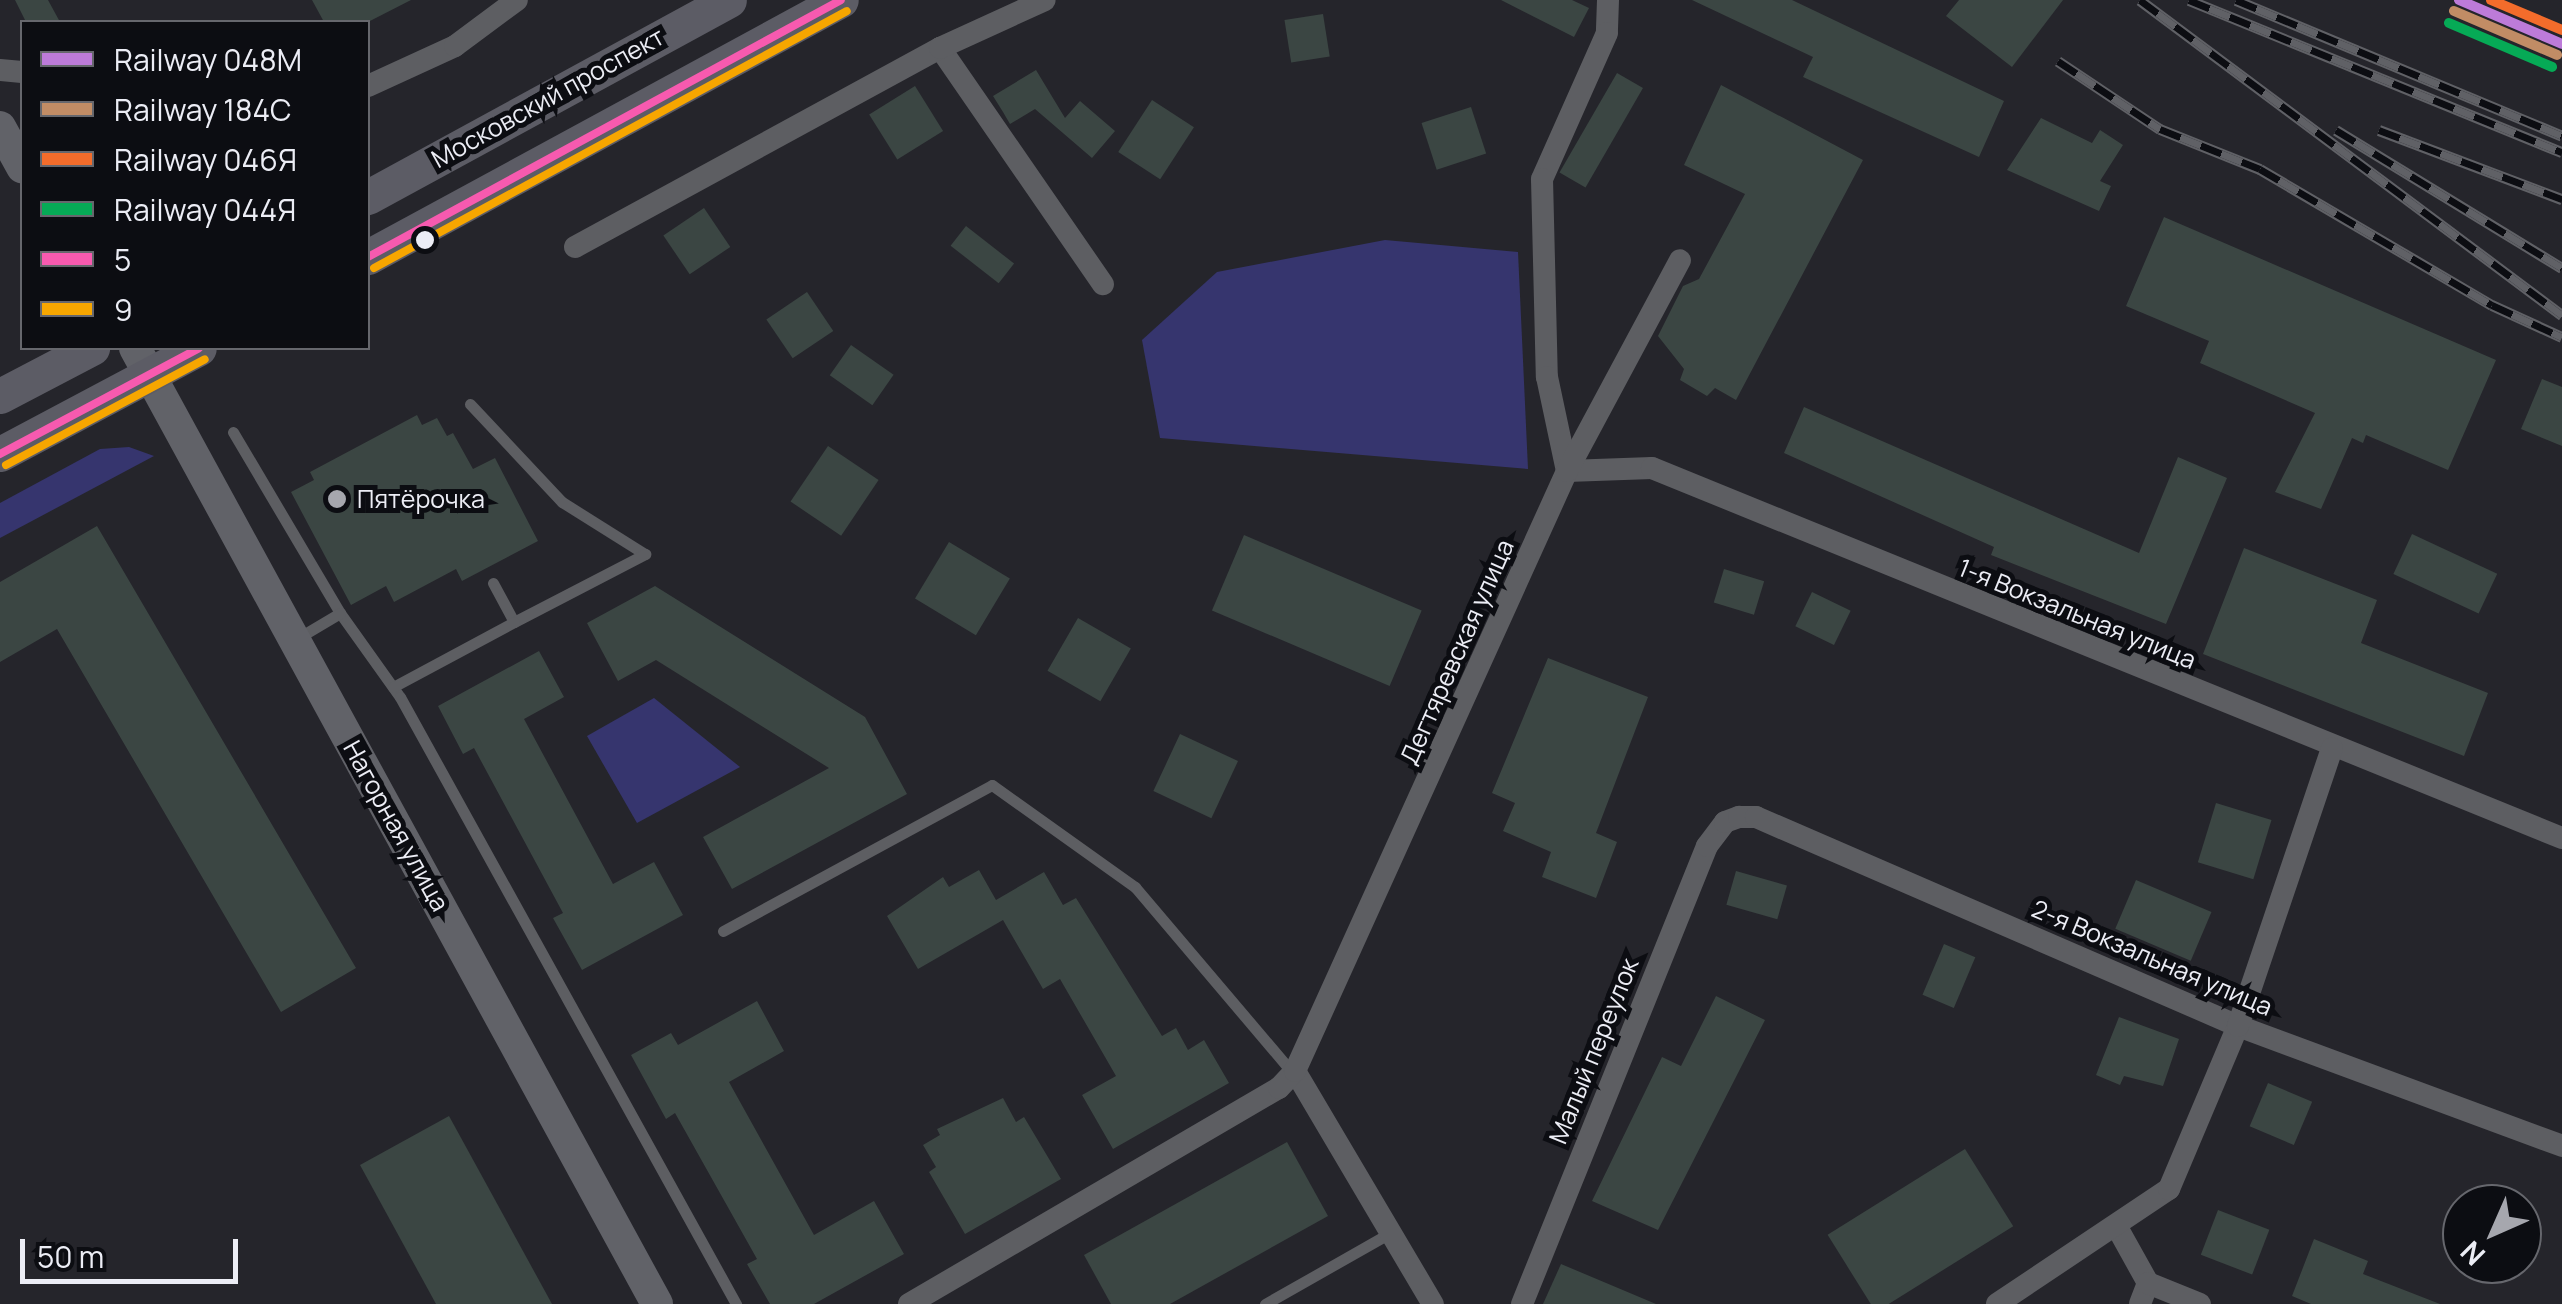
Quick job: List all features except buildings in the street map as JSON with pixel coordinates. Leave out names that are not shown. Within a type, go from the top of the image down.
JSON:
[{"type":"main road","name":"Московский проспект","points":[[370,196],[730,0]]},
{"type":"main road","name":"Московский проспект","points":[[370,256],[841,0]]},
{"type":"main road","points":[[0,127],[20,163]]},
{"type":"main road","points":[[0,396],[88,350]]},
{"type":"main road","points":[[0,454],[142,361],[190,350]]},
{"type":"main road","name":"Нагорная улица","points":[[142,361],[656,1304]]},
{"type":"street","points":[[370,85],[455,46],[518,0]]},
{"type":"street","points":[[575,247],[940,48],[1045,0]]},
{"type":"street","points":[[1566,471],[1547,377],[1542,179],[1607,33],[1608,0]]},
{"type":"street","points":[[940,48],[1103,284]]},
{"type":"street","name":"Дегтяревская улица","points":[[1294,1071],[1566,471],[1680,260]]},
{"type":"street","name":"1-я Вокзальная улица","points":[[1566,471],[1652,468],[2332,749],[2562,838]]},
{"type":"street","points":[[1997,1304],[2118,1228],[2169,1189],[2238,1026],[2332,749]]},
{"type":"street","name":"2-я Вокзальная улица","points":[[1725,822],[1756,817],[2238,1026],[2562,1146]]},
{"type":"street","name":"Малый переулок","points":[[1522,1304],[1707,846],[1725,822]]},
{"type":"street","points":[[910,1304],[1279,1088],[1294,1071],[1433,1304]]},
{"type":"street","points":[[2118,1228],[2144,1294],[2200,1304]]},
{"type":"lane","points":[[392,686],[645,554],[562,502],[470,404]]},
{"type":"lane","points":[[233,432],[340,614],[392,686],[736,1304]]},
{"type":"lane","points":[[493,583],[514,622]]},
{"type":"lane","points":[[294,640],[340,614]]},
{"type":"lane","points":[[723,931],[992,786],[1135,887],[1294,1071]]},
{"type":"lane","points":[[1265,1304],[1390,1234]]},
{"type":"shaded area","points":[[1385,240],[1518,252],[1528,469],[1160,438],[1142,340],[1217,272]]},
{"type":"shaded area","points":[[129,447],[154,456],[0,538],[0,503],[100,449]]},
{"type":"shaded area","points":[[654,698],[740,767],[637,823],[587,736]]},
{"type":"railway","points":[[2140,0],[2562,315]]},
{"type":"railway","points":[[2189,0],[2562,152]]},
{"type":"railway","points":[[2236,0],[2562,136]]},
{"type":"railway","points":[[2058,61],[2160,129],[2260,169],[2492,305],[2562,337]]},
{"type":"railway","points":[[2336,130],[2562,268]]},
{"type":"railway","points":[[2379,130],[2562,199]]},
{"type":"rail line","name":"048М","points":[[2459,0],[2562,44]]},
{"type":"rail line","name":"046Я","points":[[2491,0],[2562,30]]},
{"type":"rail line","name":"184С","points":[[2454,11],[2557,55]]},
{"type":"rail line","name":"044Я","points":[[2449,23],[2552,67]]},
{"type":"transit line","name":"5","points":[[370,256],[841,0]]},
{"type":"transit line","name":"9","points":[[374,268],[847,11]]},
{"type":"transit line","name":"5","points":[[0,454],[195,350]]},
{"type":"transit line","name":"9","points":[[6,465],[205,359]]},
{"type":"place","name":"Пятёрочка","points":[[337,499]]}]
